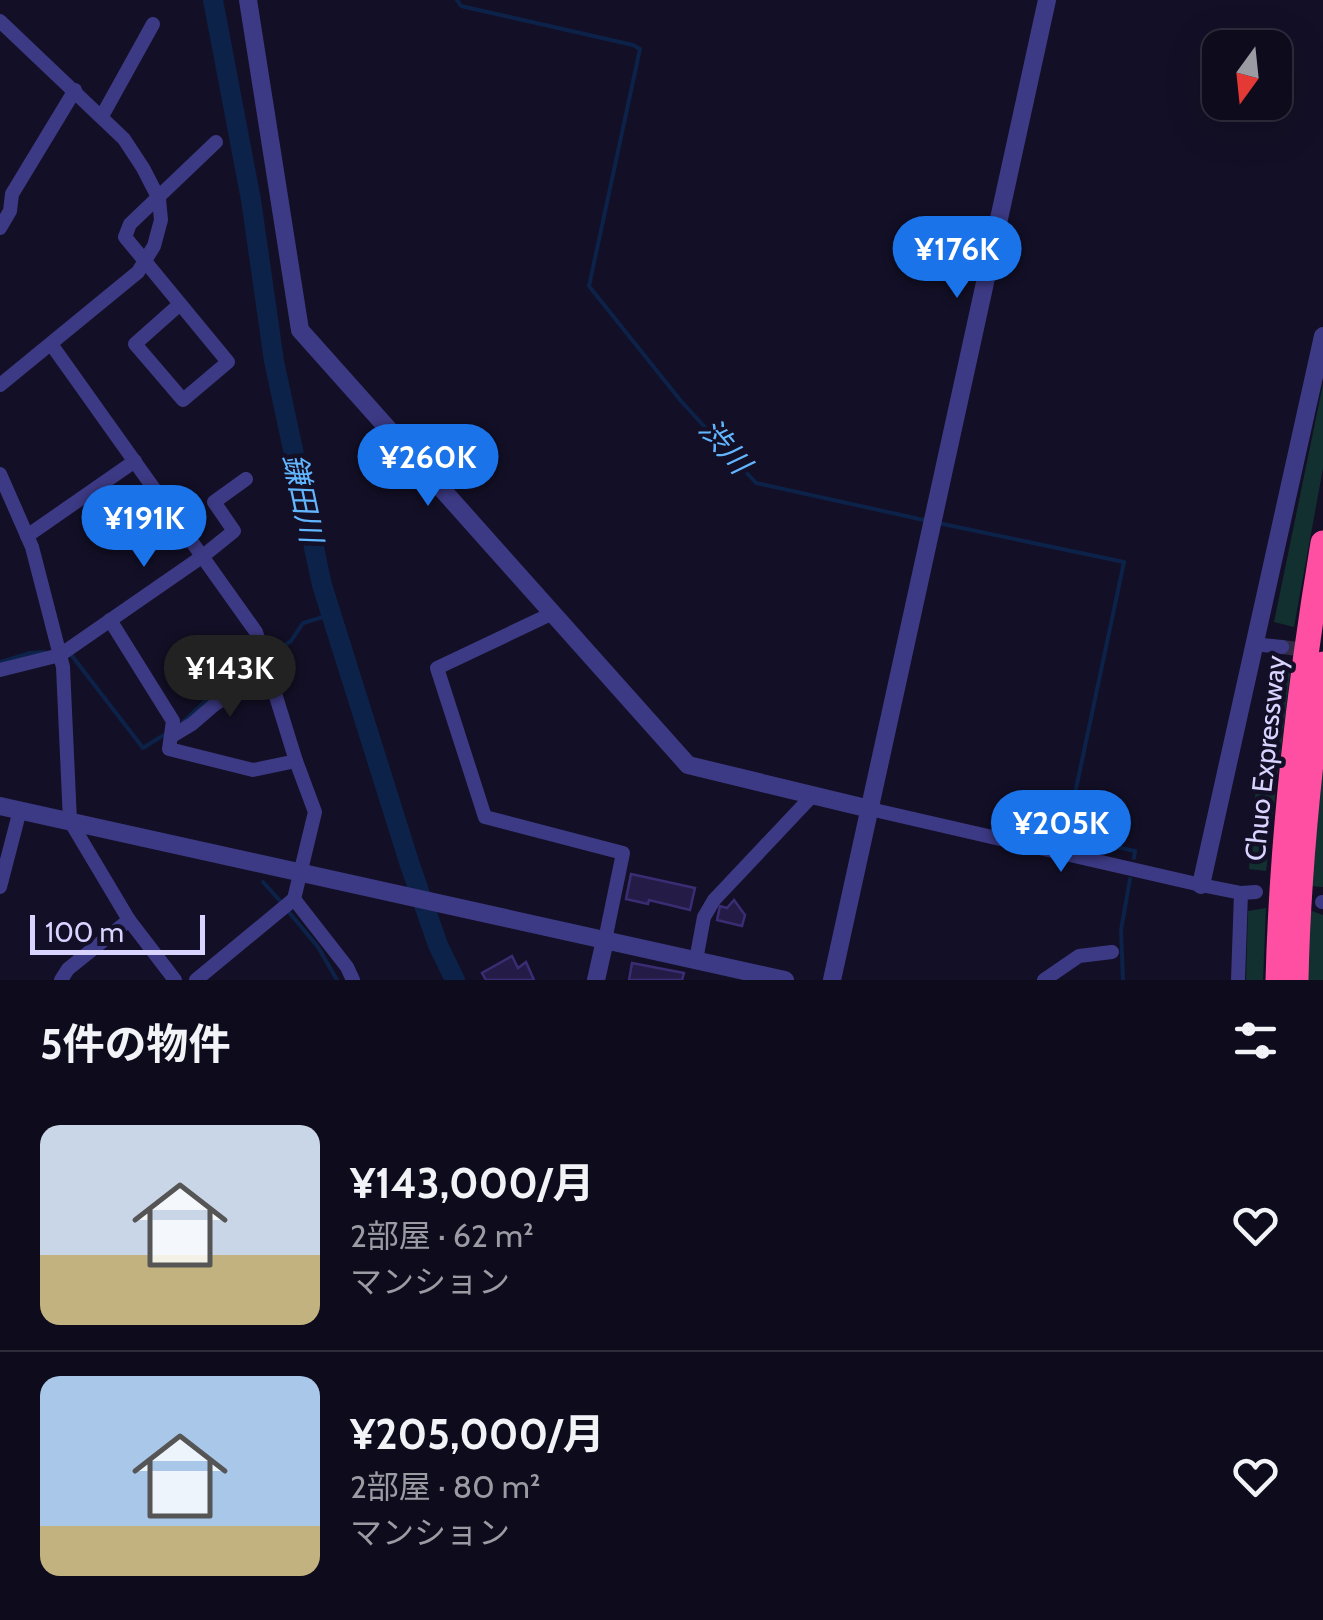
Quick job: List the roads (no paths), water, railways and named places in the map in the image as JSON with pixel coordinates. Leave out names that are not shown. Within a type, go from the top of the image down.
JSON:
[{"type":"highway","name":"Chuo Expressway","points":[[1278,980],[1290,778],[1323,542]]},
{"type":"highway","name":"Chuo Expressway","points":[[1296,980],[1308,782],[1323,664]]},
{"type":"street","points":[[248,0],[300,330],[688,765],[1202,885],[1249,892],[1238,980]]},
{"type":"street","points":[[832,980],[1047,0]]},
{"type":"street","points":[[0,21],[124,138],[158,197],[161,220],[154,246],[138,272],[0,385]]},
{"type":"street","points":[[102,116],[153,24]]},
{"type":"street","points":[[0,228],[10,211],[12,194],[75,90]]},
{"type":"street","points":[[180,304],[135,344],[183,400],[228,362],[125,237],[130,224],[216,142]]},
{"type":"street","points":[[1202,885],[1323,336]]},
{"type":"street","points":[[50,344],[256,632],[315,812],[294,900],[196,980]]},
{"type":"street","points":[[27,536],[134,460]]},
{"type":"street","points":[[0,474],[27,536],[63,666],[70,821],[130,920],[175,980]]},
{"type":"street","points":[[0,670],[60,655],[203,556],[234,531],[214,502],[246,479]]},
{"type":"street","points":[[553,614],[437,668],[485,817],[623,853],[596,980]]},
{"type":"street","points":[[110,620],[174,721],[169,749],[253,770],[296,762]]},
{"type":"street","points":[[1254,644],[1282,647]]},
{"type":"street","points":[[172,736],[266,670]]},
{"type":"street","points":[[696,960],[704,917],[714,900],[813,795]]},
{"type":"street","points":[[0,806],[785,980]]},
{"type":"street","points":[[0,887],[20,810]]},
{"type":"street","points":[[294,900],[354,980]]},
{"type":"street","points":[[61,980],[130,920]]},
{"type":"street","points":[[1044,980],[1065,974],[1080,956],[1112,952]]},
{"type":"waterway","name":"鎌田川","points":[[213,0],[251,200],[274,361],[322,585],[410,865],[438,945],[455,980]]},
{"type":"waterway","name":"渋川","points":[[457,0],[461,6],[640,49],[589,286],[681,401],[756,483],[924,520]]},
{"type":"waterway","name":"渋川","points":[[938,523],[1124,562],[1066,836],[1135,851],[1134,858]]},
{"type":"waterway","points":[[183,722],[209,698],[291,641],[303,623],[330,615]]},
{"type":"waterway","points":[[0,662],[44,652]]},
{"type":"waterway","points":[[69,652],[143,748],[167,733]]},
{"type":"waterway","points":[[1123,980],[1121,930],[1130,879]]},
{"type":"waterway","points":[[263,882],[282,903]]},
{"type":"waterway","points":[[288,911],[318,947],[337,980]]},
{"type":"tunnel","points":[[1282,647],[1323,652]]}]
